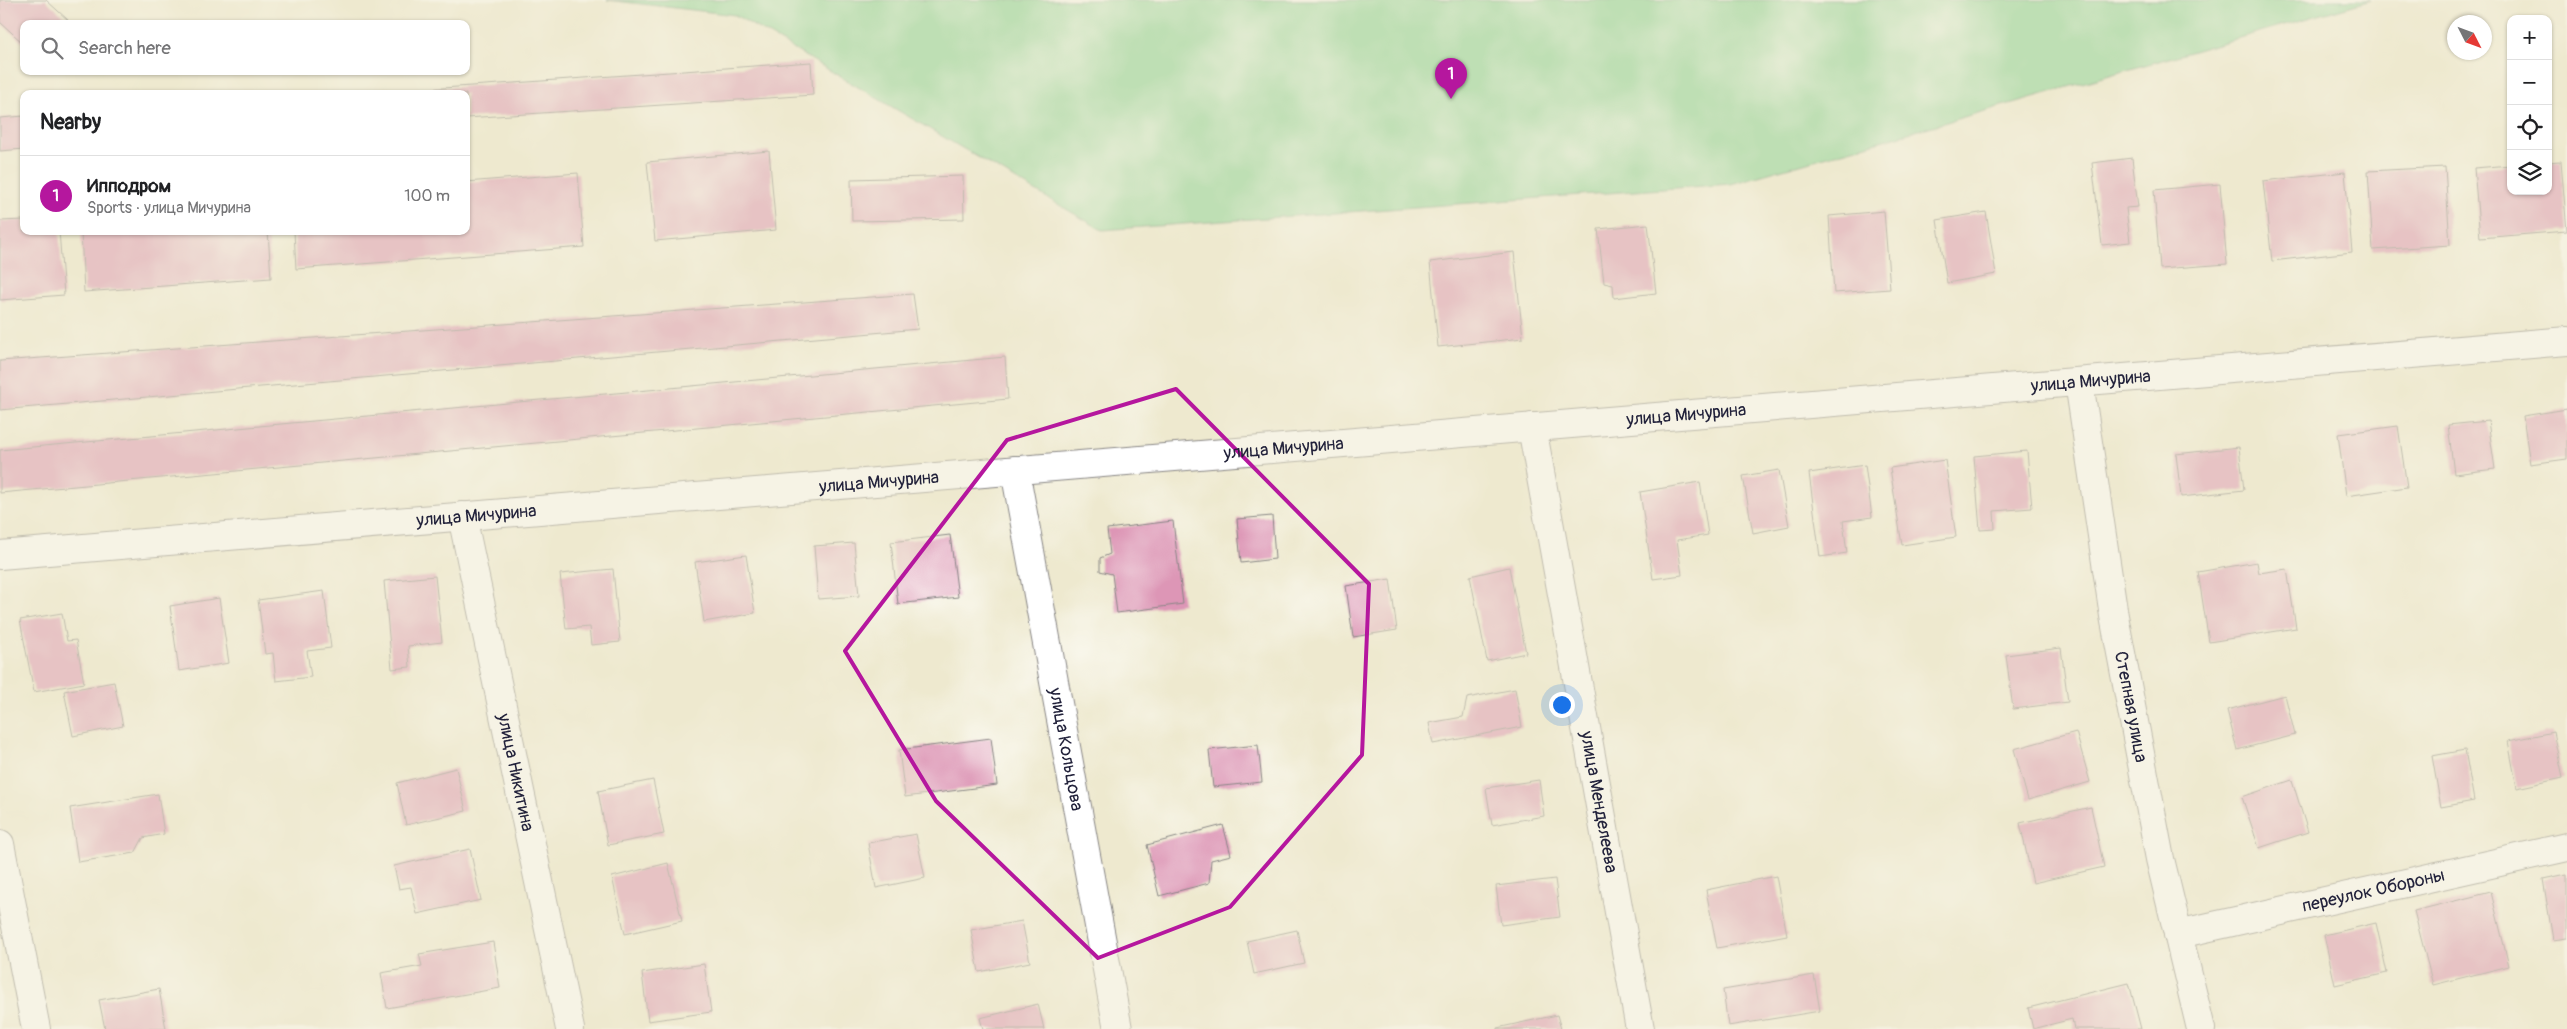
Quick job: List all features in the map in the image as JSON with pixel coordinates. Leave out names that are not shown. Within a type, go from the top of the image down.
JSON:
[{"type":"street","name":"улица Мичурина","points":[[0,554],[2567,341]]},
{"type":"street","name":"Степная улица","points":[[2079,382],[2114,616],[2160,859],[2201,1029]]},
{"type":"street","name":"улица Менделеева","points":[[1532,427],[1640,1029]]},
{"type":"street","name":"улица Кольцова","points":[[1015,470],[1118,1029]]},
{"type":"street","name":"улица Никитина","points":[[462,516],[570,1029]]},
{"type":"street","points":[[0,844],[36,1029]]},
{"type":"street","name":"переулок Обороны","points":[[2178,934],[2567,846]]},
{"type":"highlighted area","points":[[1176,389],[1369,584],[1362,755],[1230,907],[1098,958],[936,801],[845,651],[1007,440]]},
{"type":"green space","points":[[607,0],[2371,0],[1731,184],[1102,230],[735,15]]},
{"type":"building","points":[[0,0],[46,0],[68,20],[20,20],[20,40],[0,22]]},
{"type":"building","points":[[811,62],[813,95],[470,118],[470,90],[415,90]]},
{"type":"building","points":[[20,116],[20,149],[0,151],[0,118]]},
{"type":"building","points":[[769,151],[776,230],[655,241],[647,162]]},
{"type":"building","points":[[2132,158],[2138,207],[2126,208],[2130,242],[2102,245],[2092,163]]},
{"type":"building","points":[[2561,161],[2567,231],[2480,238],[2474,168],[2507,165],[2507,195],[2552,195],[2552,162]]},
{"type":"building","points":[[2445,167],[2450,245],[2373,250],[2368,171]]},
{"type":"building","points":[[2345,172],[2352,252],[2272,261],[2263,181]]},
{"type":"building","points":[[578,173],[584,247],[296,269],[294,235],[470,235],[470,182]]},
{"type":"building","points":[[963,176],[964,219],[852,221],[851,179]]},
{"type":"building","points":[[2220,184],[2227,264],[2160,269],[2154,190]]},
{"type":"building","points":[[1884,211],[1890,289],[1834,293],[1829,216]]},
{"type":"building","points":[[1986,212],[1996,274],[1947,283],[1937,220]]},
{"type":"building","points":[[20,220],[20,235],[59,235],[64,295],[0,300],[0,221]]},
{"type":"building","points":[[1648,224],[1656,293],[1614,298],[1613,285],[1604,283],[1598,229]]},
{"type":"building","points":[[81,235],[268,235],[271,278],[84,292]]},
{"type":"building","points":[[1514,252],[1523,338],[1438,347],[1430,262]]},
{"type":"building","points":[[913,294],[918,329],[0,410],[0,361]]},
{"type":"building","points":[[1005,357],[1008,399],[0,493],[0,450]]},
{"type":"building","points":[[2567,409],[2567,459],[2530,464],[2523,416]]},
{"type":"building","points":[[2488,421],[2495,469],[2454,474],[2448,425]]},
{"type":"building","points":[[2398,426],[2407,487],[2346,496],[2338,434]]},
{"type":"building","points":[[2239,447],[2244,490],[2181,497],[2176,454]]},
{"type":"building","points":[[2027,451],[2032,508],[1994,511],[1995,529],[1980,530],[1974,456]]},
{"type":"building","points":[[1945,460],[1956,537],[1902,545],[1890,468]]},
{"type":"building","points":[[1865,465],[1872,517],[1843,521],[1847,553],[1820,557],[1809,473]]},
{"type":"building","points":[[1779,470],[1789,526],[1753,533],[1743,476]]},
{"type":"building","points":[[1700,482],[1708,535],[1677,540],[1682,575],[1653,579],[1640,492]]},
{"type":"building","points":[[1272,516],[1275,559],[1241,563],[1237,519]]},
{"type":"building","points":[[1173,521],[1183,604],[1117,613],[1112,574],[1100,571],[1100,558],[1110,554],[1107,529]]},
{"type":"building","points":[[950,535],[958,597],[898,604],[891,542]]},
{"type":"building","points":[[854,543],[859,596],[818,599],[814,546]]},
{"type":"building","points":[[746,555],[755,613],[704,622],[695,562]]},
{"type":"building","points":[[2257,562],[2259,573],[2287,569],[2296,628],[2209,642],[2198,572]]},
{"type":"building","points":[[1509,567],[1526,653],[1487,661],[1470,576]]},
{"type":"building","points":[[613,569],[620,642],[591,645],[589,627],[566,629],[560,574]]},
{"type":"building","points":[[435,576],[442,642],[408,646],[410,667],[392,669],[384,581]]},
{"type":"building","points":[[1390,579],[1397,630],[1353,637],[1346,586]]},
{"type":"building","points":[[324,591],[331,648],[307,651],[311,677],[276,681],[273,653],[265,654],[258,600]]},
{"type":"building","points":[[219,598],[229,663],[179,671],[170,606]]},
{"type":"building","points":[[62,613],[67,641],[76,640],[84,683],[34,692],[20,620]]},
{"type":"building","points":[[2061,648],[2068,702],[2013,709],[2006,655]]},
{"type":"building","points":[[114,682],[123,726],[73,736],[64,691]]},
{"type":"building","points":[[1515,689],[1522,727],[1433,744],[1429,723],[1463,717],[1467,698]]},
{"type":"building","points":[[2285,695],[2295,735],[2237,750],[2227,710]]},
{"type":"building","points":[[2076,732],[2090,782],[2028,800],[2014,749]]},
{"type":"building","points":[[2553,732],[2563,778],[2517,788],[2508,741]]},
{"type":"building","points":[[991,738],[997,785],[905,797],[899,750]]},
{"type":"building","points":[[1258,745],[1262,782],[1213,787],[1209,750]]},
{"type":"building","points":[[2465,750],[2474,801],[2441,807],[2432,756]]},
{"type":"building","points":[[456,768],[466,811],[406,825],[397,783]]},
{"type":"building","points":[[653,780],[664,834],[608,845],[598,791]]},
{"type":"building","points":[[1539,780],[1544,816],[1492,825],[1486,788]]},
{"type":"building","points":[[2292,780],[2308,832],[2259,848],[2242,797]]},
{"type":"building","points":[[158,794],[164,834],[143,838],[135,853],[78,862],[70,808]]},
{"type":"building","points":[[2091,807],[2104,867],[2033,883],[2020,823]]},
{"type":"building","points":[[1223,825],[1231,855],[1211,860],[1209,883],[1159,896],[1147,845]]},
{"type":"building","points":[[916,834],[925,878],[876,888],[868,843]]},
{"type":"building","points":[[470,849],[481,900],[417,914],[411,887],[399,889],[394,866]]},
{"type":"building","points":[[668,863],[682,921],[625,934],[612,877]]},
{"type":"building","points":[[2567,874],[2567,938],[2553,940],[2543,879]]},
{"type":"building","points":[[1776,876],[1787,935],[1717,948],[1706,890]]},
{"type":"building","points":[[1555,879],[1560,917],[1501,925],[1496,886]]},
{"type":"building","points":[[2491,892],[2509,966],[2433,985],[2414,911]]},
{"type":"building","points":[[1022,921],[1030,962],[979,972],[971,930]]},
{"type":"building","points":[[2376,923],[2387,973],[2335,985],[2324,935]]},
{"type":"building","points":[[1297,930],[1304,963],[1254,974],[1247,941]]},
{"type":"building","points":[[493,942],[500,988],[387,1008],[381,973],[422,966],[419,954]]},
{"type":"building","points":[[704,964],[711,1012],[648,1021],[642,973]]},
{"type":"building","points":[[1814,975],[1820,1011],[1728,1026],[1723,990]]},
{"type":"building","points":[[2129,983],[2141,1029],[2074,1029],[2072,1019],[2033,1029],[2028,1008]]},
{"type":"building","points":[[159,989],[166,1029],[105,1029],[99,1000]]},
{"type":"building","points":[[1038,1004],[1044,1029],[983,1029],[980,1018]]},
{"type":"building","points":[[1557,1015],[1561,1029],[1497,1029],[1497,1028]]},
{"type":"place","name":"Ипподром","points":[[1451,99]]}]
